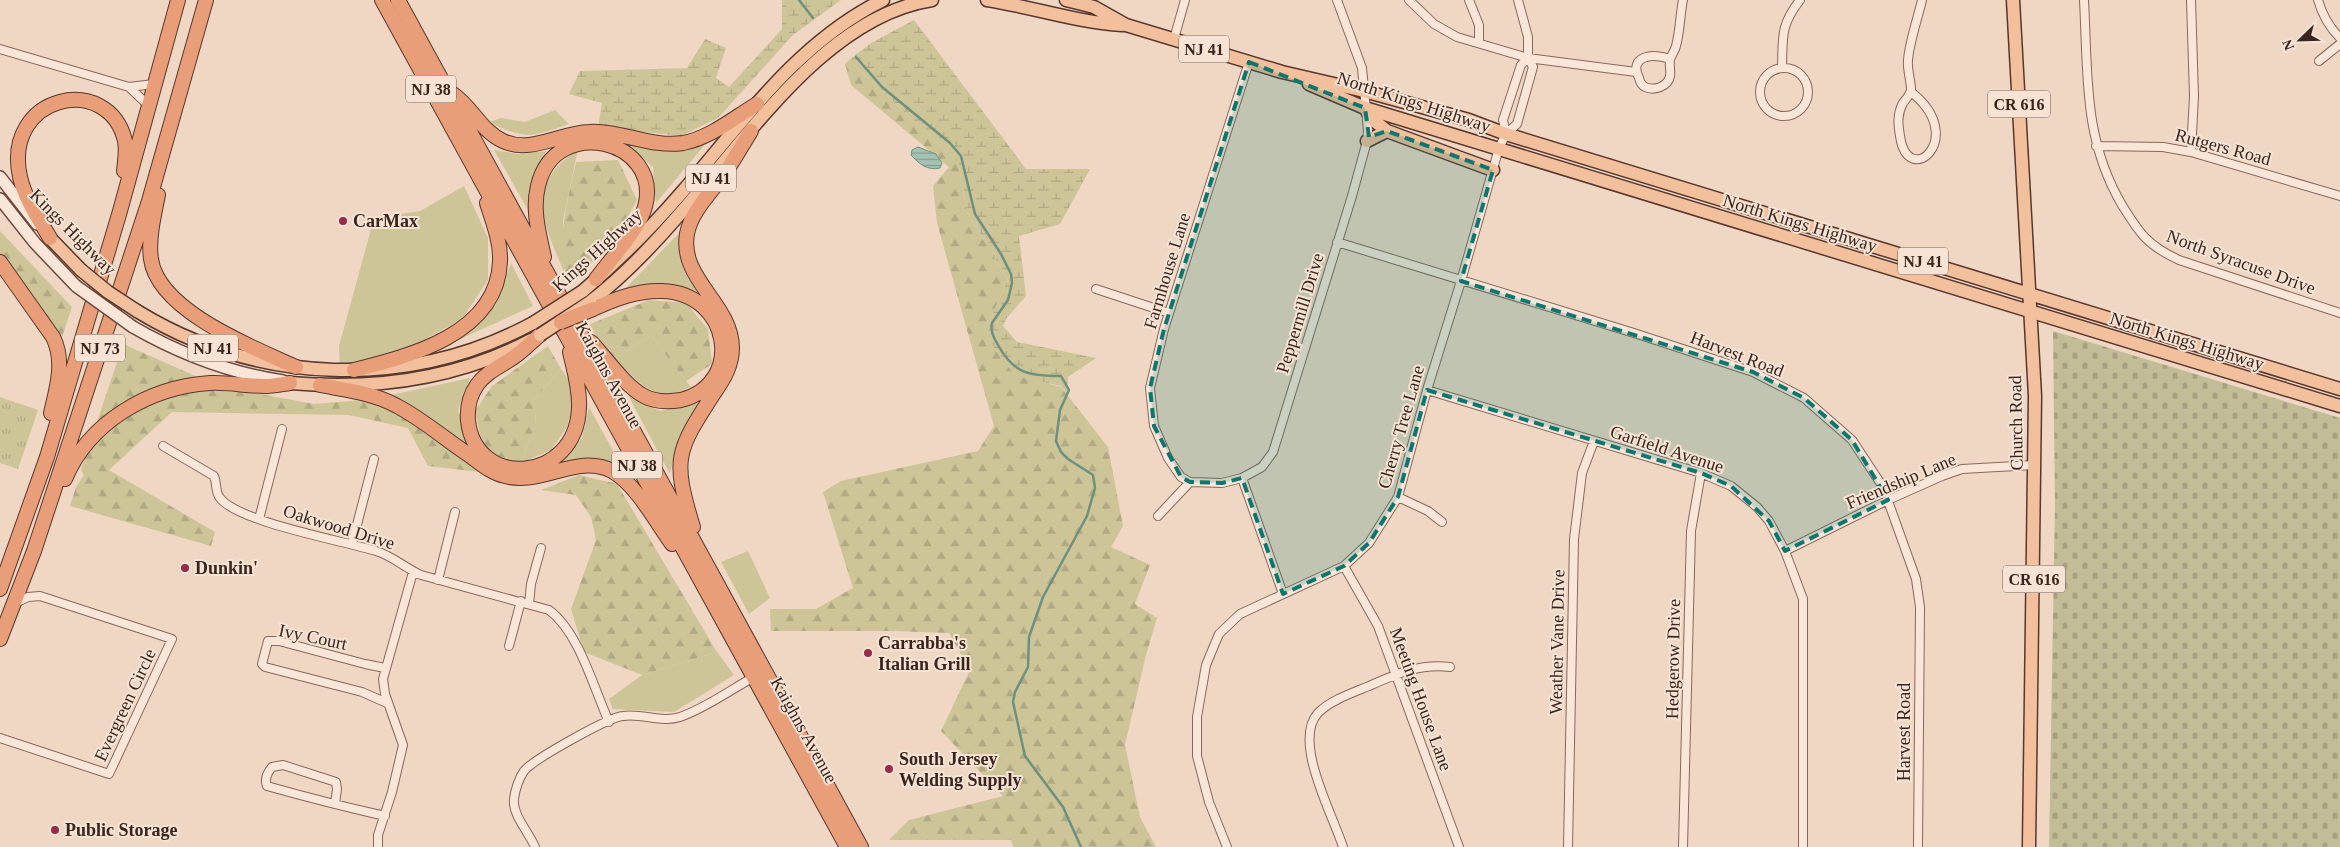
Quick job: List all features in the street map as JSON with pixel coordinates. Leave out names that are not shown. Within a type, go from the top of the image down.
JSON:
[{"type":"highway","name":"NJ 73","points":[[0,589],[47,457],[120,211],[178,0]]},
{"type":"highway","points":[[204,5],[214,0]]},
{"type":"highway","name":"Kaighns Avenue","points":[[382,0],[480,178],[701,554],[860,847]]},
{"type":"highway","name":"Kaighns Avenue","points":[[398,0],[548,275],[571,332],[707,593],[847,847]]},
{"type":"highway","name":"NJ 73","points":[[0,639],[34,551],[166,146],[204,5]]},
{"type":"highway","points":[[448,90],[465,102],[484,127],[495,136],[508,143],[523,145],[579,133],[595,132],[665,143],[683,143],[711,132],[757,104]]},
{"type":"highway","points":[[50,238],[26,196],[20,178],[18,158],[20,140],[26,126],[42,109],[54,103],[69,100],[90,103],[105,110],[120,127],[126,148],[120,211]]},
{"type":"highway","points":[[701,554],[680,483],[681,453],[691,429],[726,374],[732,357],[732,347],[729,328],[725,319],[691,266],[686,241],[694,216],[727,170],[751,131]]},
{"type":"highway","points":[[548,275],[536,215],[538,185],[545,169],[561,151],[574,144],[597,142],[618,148],[629,156],[642,174],[646,194],[645,207],[636,226],[596,279]]},
{"type":"highway","points":[[166,146],[150,244],[151,260],[156,274],[183,305],[217,330],[296,367]]},
{"type":"highway","points":[[354,370],[402,358],[438,343],[471,319],[488,301],[499,272],[500,254],[480,178]]},
{"type":"highway","points":[[0,262],[53,337],[59,355],[58,378],[40,456],[36,484]]},
{"type":"highway","points":[[561,322],[589,300],[664,291],[691,298],[705,307],[718,326],[722,348],[717,370],[708,384],[690,396],[668,402],[652,399],[632,387],[571,332]]},
{"type":"highway","points":[[537,329],[514,356],[483,379],[474,390],[468,407],[469,424],[479,447],[491,459],[512,468],[534,468],[549,462],[563,451],[575,430],[579,399],[571,332]]},
{"type":"highway","points":[[34,551],[48,528],[62,484],[74,460],[91,437],[112,419],[151,398],[187,386],[220,383],[264,386],[290,382]]},
{"type":"highway","points":[[320,385],[366,394],[390,402],[417,418],[490,471],[506,477],[534,478],[587,466],[599,466],[611,471],[623,478],[632,489],[707,593]]},
{"type":"main road","name":"NJ 41","points":[[869,4],[883,0]]},
{"type":"main road","name":"NJ 41","points":[[589,300],[626,271],[650,247],[790,88],[829,51],[857,30],[884,14],[912,4],[932,0]]},
{"type":"main road","name":"North Kings Highway","points":[[987,0],[1024,6],[1090,22],[1126,25],[1282,72],[1364,91],[1469,120],[1506,134],[2340,389]]},
{"type":"main road","name":"North Kings Highway","points":[[1066,0],[1094,8],[1126,25]]},
{"type":"main road","name":"Church Road","points":[[2013,0],[2035,396],[2029,847]]},
{"type":"main road","name":"Kings Highway","points":[[0,177],[26,212],[50,238],[81,270],[108,292],[168,328],[215,348],[256,360],[296,367],[354,370],[390,369],[452,357],[537,329],[589,300],[596,279],[646,232],[787,71],[827,35],[869,4]]},
{"type":"main road","name":"North Kings Highway","points":[[1282,72],[1365,108],[2340,406]]},
{"type":"main road","points":[[1365,108],[1372,119],[1387,131],[1493,170]]},
{"type":"main road","points":[[1368,141],[1387,131]]},
{"type":"main road","name":"Kings Highway","points":[[0,199],[35,243],[76,286],[133,326],[197,358],[250,375],[290,382]]},
{"type":"main road","name":"NJ 41","points":[[290,382],[320,385],[384,383],[441,374],[494,356],[537,329],[561,322]]},
{"type":"street","points":[[1174,39],[1185,0]]},
{"type":"street","name":"Peppermill Drive","points":[[1190,482],[1222,483],[1242,478],[1262,467],[1273,452],[1368,141],[1364,91],[1358,54],[1337,0]]},
{"type":"street","points":[[1409,0],[1434,24],[1448,33],[1479,44],[1528,58],[1636,72]]},
{"type":"street","points":[[1470,0],[1479,25],[1479,44]]},
{"type":"street","name":"Cherry Tree Lane","points":[[1227,847],[1208,802],[1197,756],[1198,717],[1206,665],[1219,634],[1240,614],[1344,566],[1369,543],[1398,497],[1427,390],[1461,281],[1499,148],[1506,134],[1518,124],[1533,67],[1528,58],[1528,37],[1518,0]]},
{"type":"street","points":[[1670,59],[1658,54],[1648,56],[1637,65],[1636,72],[1642,85],[1647,88],[1660,88],[1670,78],[1670,59],[1676,48],[1682,0]]},
{"type":"street","points":[[1782,68],[1783,32],[1788,16],[1800,0]]},
{"type":"street","points":[[1911,92],[1924,103],[1933,121],[1936,139],[1930,155],[1924,158],[1908,156],[1900,142],[1897,122],[1899,112],[1911,92],[1908,59],[1922,0]]},
{"type":"street","name":"North Syracuse Drive","points":[[2084,0],[2090,116],[2096,146],[2113,189],[2143,236],[2157,250],[2179,260],[2340,313]]},
{"type":"street","points":[[2191,0],[2194,96],[2191,152]]},
{"type":"street","points":[[2318,0],[2322,13],[2333,31],[2340,38]]},
{"type":"street","points":[[2319,61],[2340,44]]},
{"type":"street","points":[[0,49],[129,87],[154,84]]},
{"type":"street","points":[[1506,134],[1503,120],[1521,65],[1528,58]]},
{"type":"street","name":"Farmhouse Lane","points":[[1190,482],[1181,477],[1165,450],[1154,426],[1150,388],[1169,313],[1249,62]]},
{"type":"street","points":[[1782,68],[1797,72],[1807,84],[1807,99],[1804,106],[1791,116],[1775,114],[1768,110],[1760,96],[1763,80],[1774,70],[1782,68]]},
{"type":"street","points":[[129,87],[148,105]]},
{"type":"street","name":"Rutgers Road","points":[[2096,146],[2163,146],[2191,152],[2340,196]]},
{"type":"street","name":"Harvest Road","points":[[1337,242],[1634,333],[1753,372],[1804,398],[1852,440],[1867,460],[1888,500],[1916,579],[1920,607],[1918,847]]},
{"type":"street","points":[[1096,289],[1169,313]]},
{"type":"street","name":"Garfield Avenue","points":[[1427,390],[1701,473],[1731,486],[1757,507],[1769,522],[1785,551],[1803,599],[1803,847]]},
{"type":"street","points":[[259,519],[282,429]]},
{"type":"street","name":"Weather Vane Drive","points":[[1568,847],[1574,539],[1582,473],[1594,441]]},
{"type":"street","name":"Oakwood Drive","points":[[163,446],[214,476],[217,492],[222,500],[238,510],[259,519],[386,554],[413,572],[549,610],[561,621],[578,651],[609,722]]},
{"type":"street","points":[[352,544],[374,459]]},
{"type":"street","name":"Friendship Lane","points":[[1785,551],[1888,500],[1962,469],[2034,465]]},
{"type":"street","name":"Hedgerow Drive","points":[[1683,847],[1691,531],[1701,473]]},
{"type":"street","points":[[1242,478],[1283,594]]},
{"type":"street","points":[[1158,516],[1190,482]]},
{"type":"street","points":[[1398,497],[1428,511],[1442,522]]},
{"type":"street","points":[[438,580],[455,512]]},
{"type":"street","points":[[509,646],[542,548]]},
{"type":"street","name":"Meeting House Lane","points":[[1344,566],[1378,626],[1459,847]]},
{"type":"street","points":[[378,847],[378,836],[403,745],[384,686],[385,668],[413,572]]},
{"type":"street","name":"Evergreen Circle","points":[[0,738],[109,774],[172,640],[40,596],[28,597],[15,602]]},
{"type":"street","name":"Ivy Court","points":[[385,668],[279,641],[268,641],[262,664],[265,667],[362,692],[388,703]]},
{"type":"street","points":[[1343,847],[1313,766],[1309,742],[1311,726],[1317,714],[1325,707],[1346,696],[1396,674],[1432,665],[1450,667]]},
{"type":"street","points":[[535,847],[514,805],[515,790],[524,771],[560,746],[623,716],[668,719],[682,716],[754,677]]},
{"type":"street","points":[[335,804],[336,782],[283,765],[272,767],[268,772],[265,781],[267,786],[335,804],[384,816]]},
{"type":"highlighted area","points":[[1249,62],[1365,108],[1369,137],[1387,131],[1493,170],[1461,281],[1753,372],[1804,398],[1852,440],[1888,500],[1785,551],[1769,521],[1731,486],[1701,473],[1427,390],[1398,497],[1369,543],[1344,566],[1283,594],[1242,478],[1222,483],[1190,482],[1181,477],[1154,426],[1150,388],[1164,329]]},
{"type":"green space","points":[[782,0],[841,0],[793,35],[718,118],[681,136],[598,127],[602,103],[569,94],[580,71],[687,68],[705,39],[726,48],[716,78],[729,87],[782,29]]},
{"type":"green space","points":[[914,20],[1026,169],[1090,169],[1060,224],[1019,236],[1026,296],[1006,319],[1003,326],[1017,342],[1096,358],[1068,377],[1067,394],[1061,386],[1015,376],[984,333],[1008,280],[967,212],[958,162],[849,60],[871,43]]},
{"type":"green space","points":[[849,60],[958,162],[967,212],[1008,280],[984,333],[1015,375],[1061,387],[1108,447],[1123,526],[1111,547],[1150,565],[1135,604],[1157,618],[1146,655],[1125,745],[1140,817],[1156,847],[1014,847],[1011,840],[889,840],[909,820],[1003,796],[941,731],[970,670],[949,633],[771,631],[770,609],[816,609],[853,588],[823,492],[841,481],[978,451],[994,426],[937,223],[933,186],[949,167],[851,85],[845,64]]},
{"type":"green space","points":[[555,110],[569,124],[537,134],[529,135],[511,132],[489,122],[501,118],[525,122]]},
{"type":"green space","points":[[620,139],[707,142],[656,203],[653,167]]},
{"type":"green space","points":[[578,149],[563,221],[564,272],[545,221],[542,206],[544,191],[550,177],[561,163]]},
{"type":"green space","points":[[494,150],[519,154],[546,151],[529,191],[528,210]]},
{"type":"green space","points":[[618,160],[637,200],[611,248],[569,281],[564,269],[562,239],[566,206],[576,162]]},
{"type":"green space","points":[[464,186],[488,238],[488,280],[462,319],[396,355],[340,367],[339,346],[373,222],[389,228],[393,215],[420,211]]},
{"type":"green space","points":[[0,231],[72,307],[60,343],[0,261]]},
{"type":"green space","points":[[678,234],[687,267],[697,293],[662,284],[624,290]]},
{"type":"green space","points":[[511,263],[533,306],[456,341],[496,305]]},
{"type":"green space","points":[[649,300],[686,303],[708,329],[712,364],[686,381],[651,335],[614,359],[588,325]]},
{"type":"green space","points":[[2053,331],[2340,418],[2340,847],[2049,847],[2055,504]]},
{"type":"green space","points":[[651,335],[691,387],[672,394],[656,392],[640,383],[614,359]]},
{"type":"green space","points":[[123,344],[200,378],[205,390],[260,394],[314,404],[363,400],[381,401],[488,473],[428,466],[408,428],[349,415],[172,412],[109,470],[215,532],[211,546],[70,506],[76,487],[84,475],[81,470]]},
{"type":"green space","points":[[548,346],[561,369],[534,400],[536,423],[521,463],[499,456],[486,447],[480,433],[475,411],[492,386]]},
{"type":"green space","points":[[561,369],[570,381],[573,408],[567,427],[551,450],[521,463],[536,423],[534,400]]},
{"type":"green space","points":[[470,378],[458,410],[470,446],[391,395]]},
{"type":"green space","points":[[628,395],[660,411],[700,402],[678,439],[670,474]]},
{"type":"green space","points":[[0,397],[38,410],[18,469],[0,463]]},
{"type":"green space","points":[[589,407],[623,469],[588,459],[561,463],[582,438]]},
{"type":"green space","points":[[579,475],[617,484],[717,652],[642,675],[584,652],[571,609],[596,540],[591,517],[576,495],[541,490]]},
{"type":"green space","points":[[748,551],[770,598],[749,614],[721,562]]},
{"type":"green space","points":[[717,652],[734,675],[674,712],[613,709],[609,699],[642,675]]},
{"type":"shaded area","points":[[918,147],[936,154],[942,163],[940,168],[928,168],[914,158],[911,155],[912,150]]},
{"type":"waterway","points":[[799,0],[813,18]]},
{"type":"waterway","points":[[856,57],[882,87],[950,143],[961,156],[975,214],[1001,254],[1011,274],[1012,283],[1008,300],[992,323],[992,332],[1004,355],[1017,368],[1031,374],[1061,376],[1069,390],[1060,410],[1056,441],[1061,452],[1068,459],[1093,475],[1095,488],[1087,516],[1043,597],[1029,637],[1028,667],[1015,692],[1013,702],[1025,756],[1063,807],[1081,847]]},
{"type":"place","name":"CarMax","points":[[343,221]]},
{"type":"place","name":"Dunkin'","points":[[185,568]]},
{"type":"place","name":"Carrabba's Italian Grill","points":[[868,653]]},
{"type":"place","name":"South Jersey Welding Supply","points":[[889,769]]},
{"type":"place","name":"Public Storage","points":[[55,830]]}]
